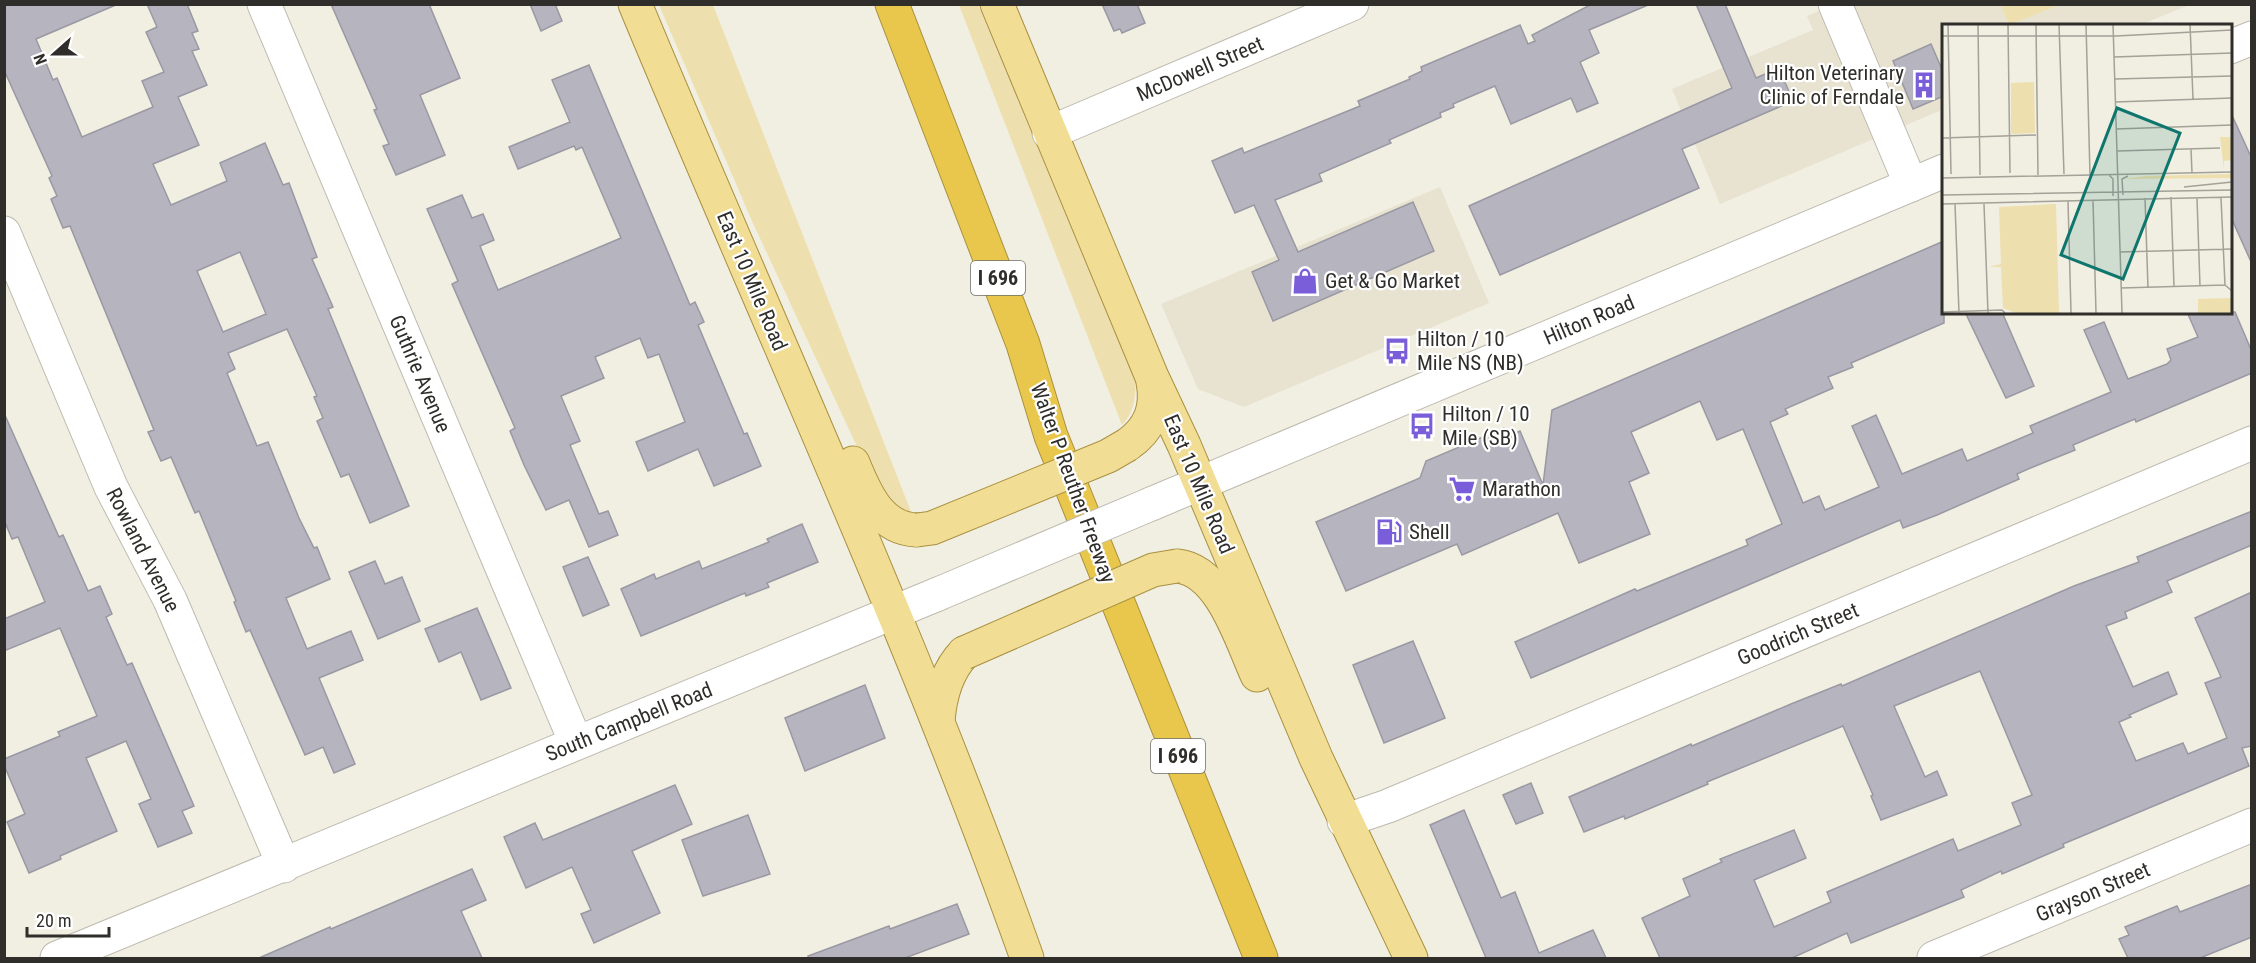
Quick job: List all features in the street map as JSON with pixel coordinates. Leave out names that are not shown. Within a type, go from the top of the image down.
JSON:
[{"type":"highway","name":"Walter P Reuther Freeway","points":[[893,7],[1023,344],[1052,436],[1261,958]]},
{"type":"main road","name":"East 10 Mile Road","points":[[635,4],[894,613],[985,840],[1027,958]]},
{"type":"main road","name":"East 10 Mile Road","points":[[997,4],[1049,134],[1152,377],[1344,821],[1411,958]]},
{"type":"main road","points":[[734,239],[836,422],[868,496],[878,510],[893,524],[907,530],[932,528],[1108,456],[1127,445],[1145,429],[1155,407],[1152,377]]},
{"type":"main road","points":[[938,721],[940,700],[946,681],[964,653],[1153,570],[1177,566],[1196,571],[1213,585],[1270,704],[1344,821]]},
{"type":"street","name":"Guthrie Avenue","points":[[264,4],[576,743]]},
{"type":"street","name":"McDowell Street","points":[[1049,134],[1352,4]]},
{"type":"street","points":[[1835,4],[1911,185]]},
{"type":"street","points":[[2232,46],[2252,38]]},
{"type":"street","name":"Hilton Road","points":[[1200,484],[1942,172]]},
{"type":"street","name":"Rowland Avenue","points":[[4,234],[111,487],[170,600],[284,866]]},
{"type":"street","name":"Goodrich Street","points":[[1344,821],[1399,801],[2252,444]]},
{"type":"street","name":"South Campbell Road","points":[[57,958],[284,866],[1200,484]]},
{"type":"street","name":"Grayson Street","points":[[1934,958],[2252,825]]},
{"type":"shaded area","points":[[659,5],[713,5],[913,517],[880,496],[752,221]]},
{"type":"shaded area","points":[[959,5],[978,5],[1135,377],[1134,403],[1122,425]]},
{"type":"shaded area","points":[[1833,5],[2189,5],[2142,24],[1942,24],[1942,110],[1720,204],[1672,89],[1813,30],[1807,16]]},
{"type":"shaded area","points":[[2001,5],[2059,5],[2012,24],[2009,24]]},
{"type":"shaded area","points":[[1440,187],[1489,303],[1244,407],[1198,389],[1161,304]]},
{"type":"building","points":[[4,4],[118,4],[36,39],[53,80],[57,78],[82,137],[153,107],[142,81],[164,72],[146,32],[157,27],[147,4],[187,4],[198,31],[192,33],[199,49],[192,51],[207,85],[178,97],[199,145],[153,164],[171,205],[227,181],[220,163],[265,143],[283,185],[289,183],[317,257],[312,259],[333,307],[328,309],[409,506],[370,523],[349,474],[341,477],[317,421],[323,418],[314,397],[317,396],[287,329],[228,353],[235,369],[227,373],[257,446],[268,442],[299,518],[314,548],[317,547],[330,579],[286,598],[307,649],[351,631],[363,660],[319,678],[355,764],[334,773],[323,747],[305,755],[250,630],[246,632],[234,602],[236,601],[199,511],[195,513],[171,457],[161,461],[148,432],[154,430],[70,226],[63,228],[51,199],[57,196],[49,178],[52,176],[4,70]],"holes":[[[240,252],[266,314],[223,332],[197,271]]]},
{"type":"building","points":[[331,4],[429,4],[460,78],[420,95],[445,155],[396,175],[383,146],[389,144],[374,110],[377,109]]},
{"type":"building","points":[[530,4],[555,4],[562,21],[541,31]]},
{"type":"building","points":[[1102,4],[1137,4],[1145,23],[1122,33],[1120,29],[1114,31]]},
{"type":"building","points":[[1592,4],[1648,5],[1589,30],[1599,53],[1580,62],[1598,103],[1577,112],[1571,98],[1511,124],[1495,86],[1453,104],[1454,107],[1440,113],[1441,117],[1389,140],[1391,143],[1319,174],[1322,181],[1275,200],[1298,252],[1413,202],[1434,251],[1273,321],[1252,272],[1279,260],[1254,205],[1235,213],[1212,161],[1242,148],[1244,153],[1360,106],[1358,101],[1410,79],[1409,77],[1422,71],[1421,67],[1520,25],[1528,44],[1535,41],[1532,35]]},
{"type":"building","points":[[1696,4],[1725,4],[1756,78],[1779,68],[1793,101],[1682,149],[1699,188],[1500,275],[1469,206],[1732,88]]},
{"type":"building","name":"Hilton Veterinary Clinic of Ferndale","points":[[1931,44],[1942,69],[1942,97],[1913,109],[1893,61]]},
{"type":"building","points":[[589,65],[690,305],[695,302],[704,322],[698,325],[744,434],[747,433],[761,466],[714,486],[698,449],[648,471],[636,442],[685,422],[659,354],[648,358],[640,338],[595,357],[604,378],[561,396],[580,441],[570,445],[599,514],[608,511],[618,535],[589,547],[569,500],[546,510],[524,465],[510,431],[515,428],[452,284],[458,281],[427,209],[462,195],[472,218],[483,214],[494,240],[480,246],[498,290],[621,238],[582,147],[576,150],[574,146],[518,169],[509,147],[570,122],[552,80]]},
{"type":"building","points":[[2232,115],[2252,159],[2252,264],[2232,219]]},
{"type":"building","points":[[1942,242],[1944,323],[1851,363],[1853,367],[1828,377],[1833,388],[1785,409],[1788,414],[1770,422],[1803,503],[1819,496],[1825,510],[1879,487],[1852,426],[1876,415],[1902,474],[1962,449],[1967,461],[2033,433],[2030,426],[2111,392],[2084,330],[2104,322],[2128,379],[2167,364],[2171,360],[2167,349],[2198,337],[2188,314],[2232,314],[2235,312],[2252,352],[2252,373],[2136,422],[2135,419],[2073,445],[2075,450],[2017,474],[2019,479],[1903,528],[1900,520],[1531,678],[1515,642],[1635,589],[1637,591],[1748,545],[1746,540],[1782,524],[1743,429],[1717,440],[1700,401],[1631,432],[1649,473],[1629,482],[1650,534],[1579,563],[1558,513],[1462,555],[1457,544],[1346,591],[1316,522],[1420,478],[1426,461],[1504,428],[1514,434],[1520,431],[1543,485],[1552,410]]},
{"type":"building","points":[[1966,314],[2003,314],[2034,386],[2006,398]]},
{"type":"building","points":[[4,413],[59,537],[63,535],[88,591],[100,586],[112,614],[106,617],[127,665],[132,663],[194,806],[182,811],[192,833],[158,847],[139,804],[151,799],[126,741],[86,758],[117,831],[60,856],[61,859],[29,873],[7,822],[25,814],[4,765],[4,759],[60,736],[58,732],[97,716],[60,628],[4,651],[4,619],[45,602],[18,537],[12,539],[4,520]]},
{"type":"building","points":[[2252,511],[2252,545],[2167,581],[2172,592],[2125,612],[2127,618],[2106,626],[2133,687],[2168,672],[2177,694],[2129,715],[2131,717],[2119,722],[2136,761],[2183,743],[2188,754],[2227,738],[2205,683],[2221,677],[2195,618],[2252,592],[2252,746],[2242,748],[2249,766],[2063,844],[2064,847],[2002,874],[2001,871],[1961,890],[1964,897],[1851,943],[1847,933],[1792,958],[1660,958],[1642,918],[1690,896],[1683,879],[1722,862],[1720,859],[1794,830],[1806,858],[1754,880],[1774,927],[1831,902],[1827,892],[1953,839],[1958,851],[2021,825],[2012,803],[2032,795],[1980,671],[1894,706],[1925,777],[1937,771],[1947,795],[1881,820],[1871,796],[1873,795],[1843,726],[1707,782],[1708,784],[1625,819],[1624,816],[1584,832],[1569,797],[1691,744],[1692,746],[1841,684],[1842,686],[2074,586],[2139,562],[2137,557]]},
{"type":"building","points":[[802,524],[818,562],[767,583],[769,587],[746,596],[745,593],[641,636],[621,589],[654,574],[656,579],[699,561],[702,569],[769,542],[767,539]]},
{"type":"building","points":[[588,557],[609,605],[583,616],[563,567]]},
{"type":"building","points":[[375,561],[385,584],[402,577],[420,621],[378,639],[349,572]]},
{"type":"building","points":[[477,608],[511,688],[481,700],[461,652],[439,662],[425,629]]},
{"type":"building","points":[[1413,641],[1445,718],[1384,743],[1353,665]]},
{"type":"building","points":[[865,685],[885,738],[805,771],[785,718]]},
{"type":"building","points":[[1531,783],[1543,813],[1516,824],[1503,795]]},
{"type":"building","points":[[675,785],[692,824],[632,851],[660,913],[594,943],[581,914],[591,910],[572,867],[526,888],[504,837],[535,823],[543,840]]},
{"type":"building","points":[[1464,810],[1501,898],[1515,892],[1539,953],[1593,930],[1606,958],[1486,958],[1430,825]]},
{"type":"building","points":[[748,815],[770,874],[703,896],[682,840]]},
{"type":"building","points":[[472,869],[486,900],[461,911],[482,958],[259,958],[330,927],[331,929]]},
{"type":"building","points":[[2252,884],[2252,937],[2200,958],[2128,958],[2119,939],[2129,935],[2125,927],[2177,906],[2180,912]]},
{"type":"building","points":[[957,904],[969,934],[905,958],[808,958],[808,956],[889,926],[890,929]]},
{"type":"place","name":"Hilton Veterinary Clinic of Ferndale","points":[[1924,85]]},
{"type":"place","name":"Get & Go Market","points":[[1305,281]]},
{"type":"place","name":"Hilton / 10 Mile NS (NB)","points":[[1397,351]]},
{"type":"place","name":"Hilton / 10 Mile (SB)","points":[[1422,426]]},
{"type":"place","name":"Marathon","points":[[1462,489]]},
{"type":"place","name":"Shell","points":[[1389,532]]}]
